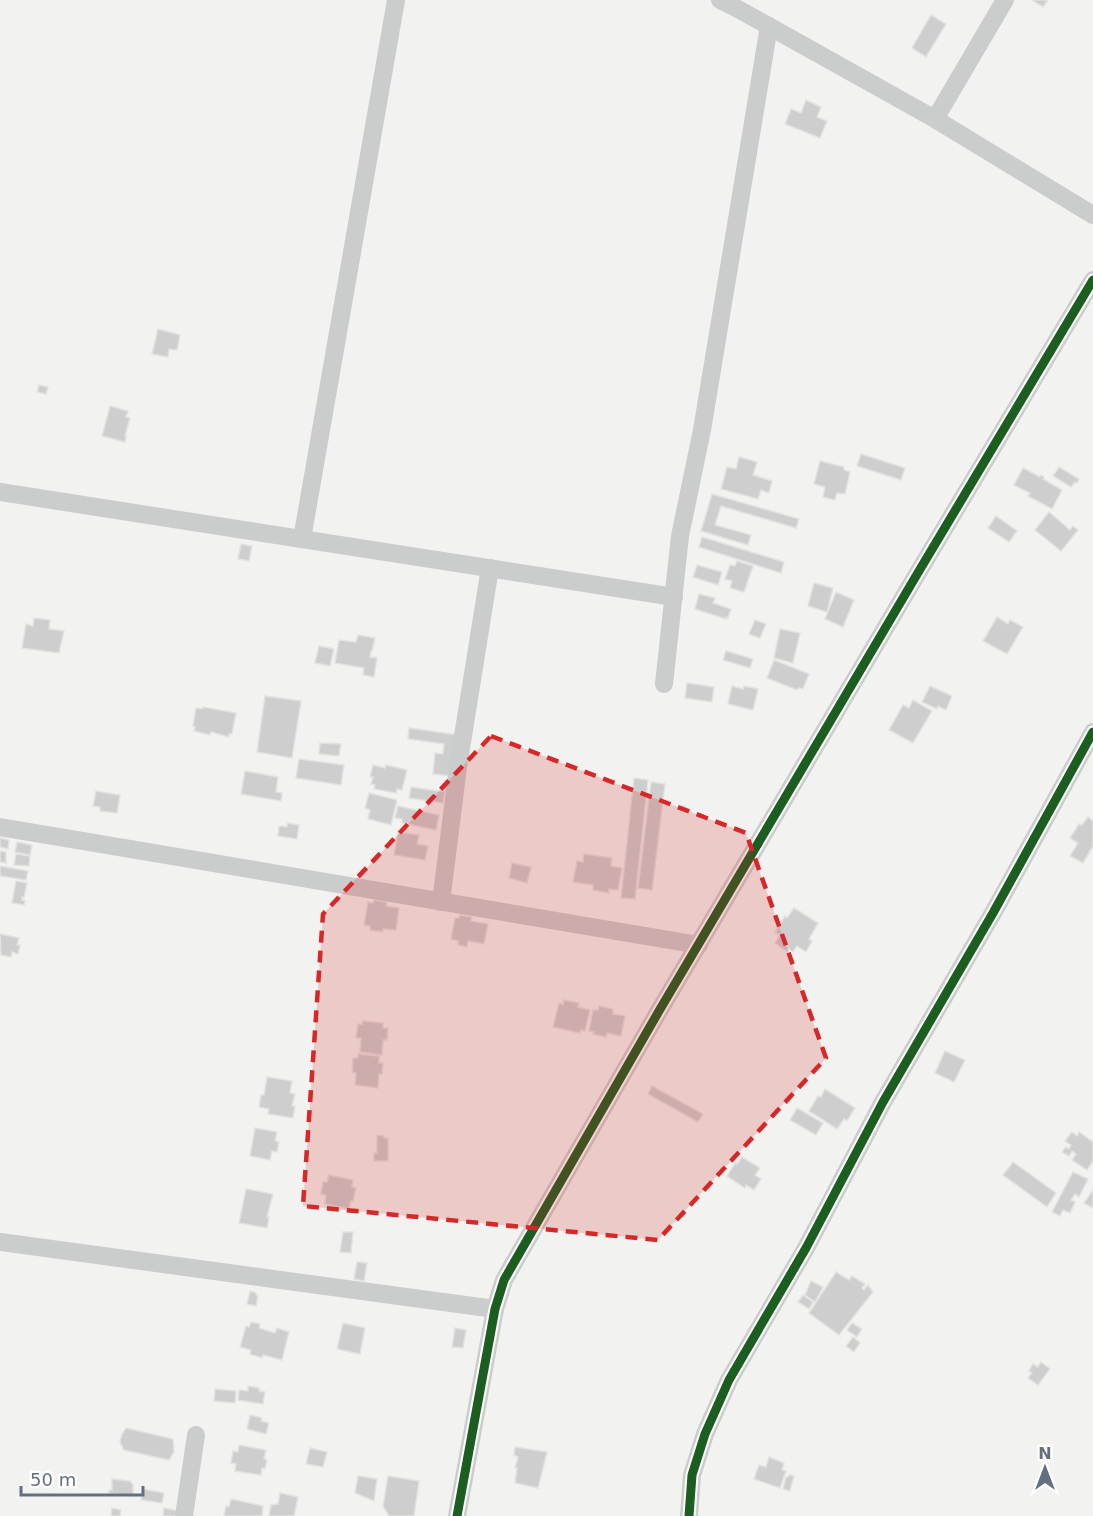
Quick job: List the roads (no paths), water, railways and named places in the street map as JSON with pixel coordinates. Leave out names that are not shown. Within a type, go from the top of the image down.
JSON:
[{"type":"street","points":[[302,539],[396,0]]},
{"type":"street","points":[[720,0],[935,119],[1093,215]]},
{"type":"street","points":[[935,119],[1005,0]]},
{"type":"street","points":[[664,684],[680,536],[702,430],[769,26]]},
{"type":"street","points":[[457,1516],[495,1309],[504,1280],[659,1011],[1093,280]]},
{"type":"street","points":[[0,492],[674,597]]},
{"type":"street","points":[[441,902],[458,767],[490,568]]},
{"type":"street","points":[[689,1516],[692,1475],[705,1434],[729,1380],[806,1248],[883,1101],[993,913],[1093,732]]},
{"type":"street","points":[[0,827],[699,945]]},
{"type":"street","points":[[0,1242],[495,1309]]},
{"type":"street","points":[[184,1516],[196,1435]]}]
